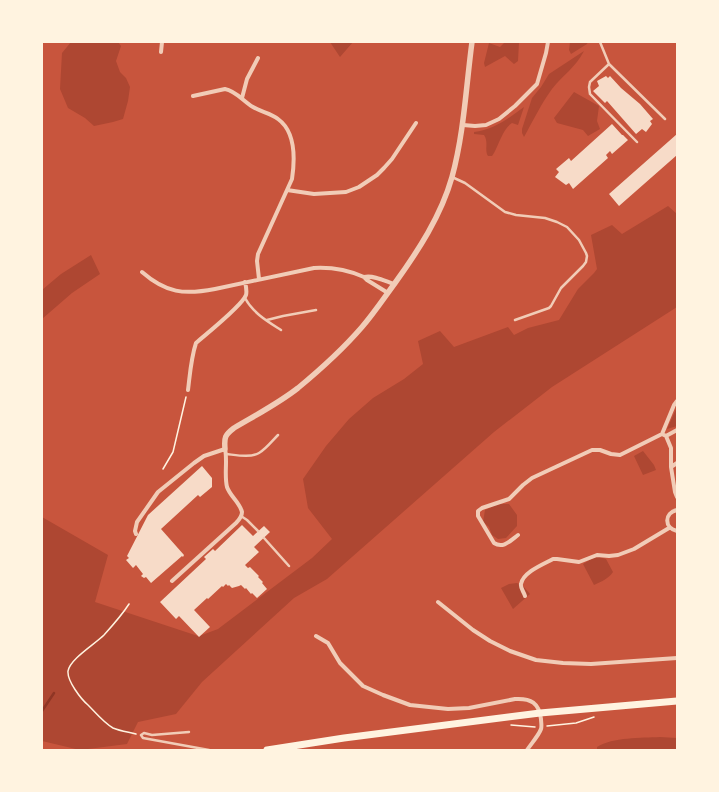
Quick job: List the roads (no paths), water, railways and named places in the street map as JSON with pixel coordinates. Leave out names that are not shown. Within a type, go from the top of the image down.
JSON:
[{"type":"main road","points":[[267,750],[344,738],[540,713],[677,701]]},
{"type":"street","points":[[161,52],[162,42]]},
{"type":"street","points":[[172,581],[236,523],[241,516],[242,512],[240,507],[228,490],[227,486],[225,473],[225,436],[234,428],[286,396],[308,379],[338,352],[362,327],[388,293],[429,231],[445,196],[457,157],[463,125],[472,42]]},
{"type":"street","points":[[463,125],[486,125],[499,118],[515,106],[537,84],[548,42]]},
{"type":"street","points":[[242,98],[247,79],[258,58]]},
{"type":"street","points":[[194,96],[225,89],[228,90],[242,98],[252,107],[278,118],[283,123],[292,141],[294,169],[292,179],[258,254],[257,261],[259,279]]},
{"type":"street","points":[[287,190],[314,194],[346,192],[359,186],[377,175],[384,168],[392,159],[416,123]]},
{"type":"street","points":[[142,272],[159,285],[179,292],[199,292],[322,267],[339,269],[394,284]]},
{"type":"street","points":[[364,277],[388,293]]},
{"type":"street","points":[[188,390],[190,366],[196,343],[233,311],[245,297],[247,293],[245,282]]},
{"type":"street","points":[[677,401],[674,405],[664,435],[671,448],[673,484],[677,497]]},
{"type":"street","points":[[518,535],[501,546],[494,543],[478,516],[478,511],[482,508],[510,499],[532,478],[592,450],[600,450],[611,454],[620,455],[677,430]]},
{"type":"street","points":[[136,534],[135,531],[137,522],[158,492],[204,456],[225,452]]},
{"type":"street","points":[[671,467],[677,463]]},
{"type":"street","points":[[671,467],[677,467]]},
{"type":"street","points":[[677,510],[671,512],[667,518],[669,528],[677,531]]},
{"type":"street","points":[[525,596],[521,588],[523,579],[532,570],[553,559],[580,562],[597,555],[618,556],[634,549],[669,528]]},
{"type":"street","points":[[438,602],[473,630],[510,651],[536,660],[591,664],[677,658]]},
{"type":"street","points":[[316,636],[328,643],[340,663],[363,686],[410,705],[448,709],[469,708],[515,699],[529,700],[538,708],[542,727],[527,750]]},
{"type":"lane","points":[[600,42],[609,64],[665,119]]},
{"type":"lane","points":[[609,64],[590,82],[590,94],[637,142]]},
{"type":"lane","points":[[452,177],[465,183],[505,212],[516,215],[545,218],[564,225],[576,236],[585,250],[587,256],[585,264],[561,288],[550,307],[515,320]]},
{"type":"lane","points":[[245,297],[251,308],[281,330]]},
{"type":"lane","points":[[266,320],[316,310]]},
{"type":"lane","points":[[225,452],[250,456],[254,455],[260,453],[278,435]]},
{"type":"lane","points":[[241,516],[258,531]]},
{"type":"lane","points":[[264,538],[290,566]]},
{"type":"lane","points":[[189,732],[152,735],[144,733],[141,735],[143,738],[209,750]]},
{"type":"waterway","points":[[42,711],[54,693]]}]
